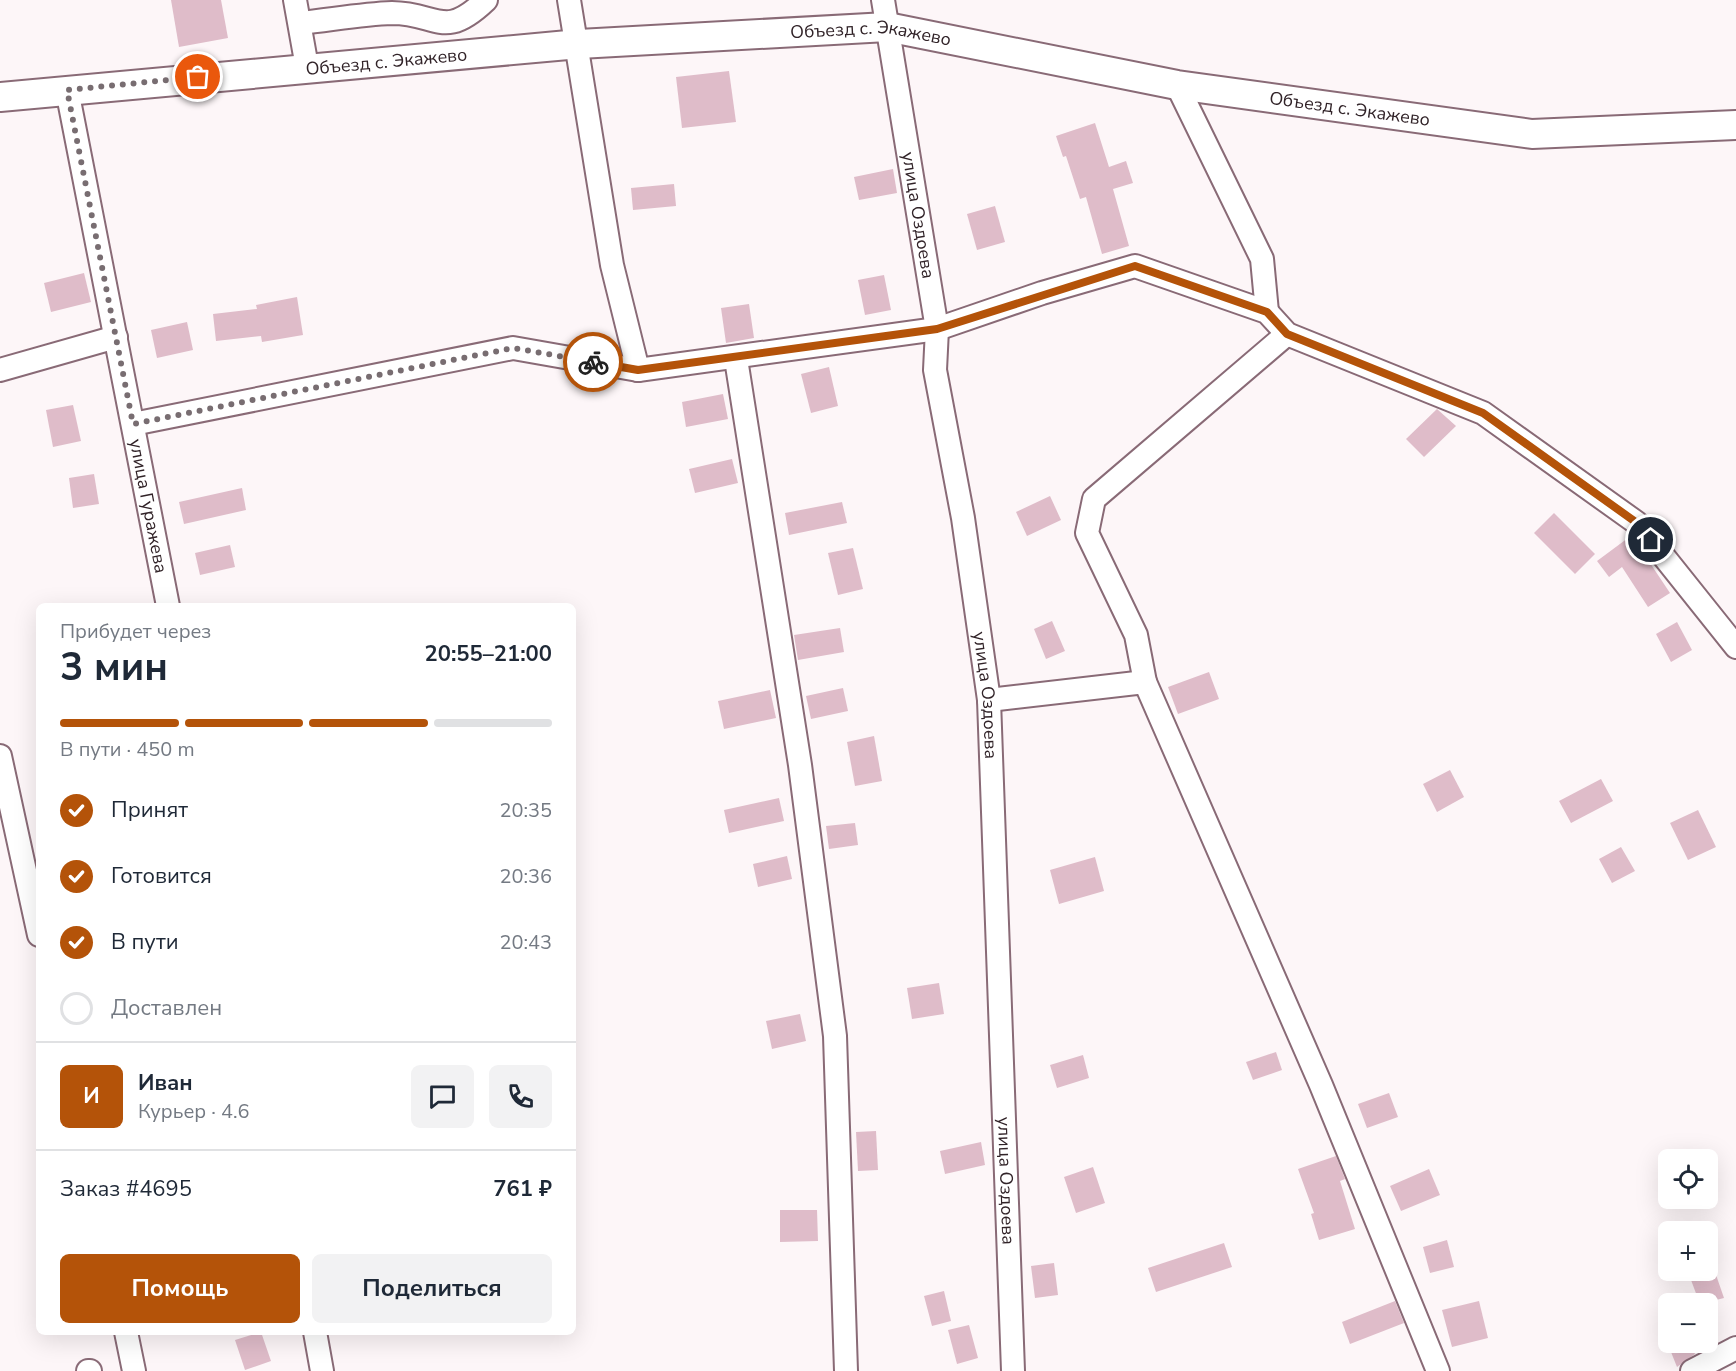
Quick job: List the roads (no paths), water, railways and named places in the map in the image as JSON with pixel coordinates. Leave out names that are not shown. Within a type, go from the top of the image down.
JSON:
[{"type":"main road","name":"Объезд с. Экажево","points":[[0,97],[885,14],[1177,85],[1532,134],[1736,125]]},
{"type":"street","points":[[295,0],[307,67]]},
{"type":"street","points":[[300,23],[394,13],[443,23],[467,18],[486,0]]},
{"type":"street","points":[[569,0],[579,44],[612,265],[638,370]]},
{"type":"street","name":"улица Оздоева","points":[[885,14],[937,329],[935,370],[963,518],[989,700],[1013,1371]]},
{"type":"street","points":[[1177,85],[1262,259],[1267,312]]},
{"type":"street","name":"улица Гуражева","points":[[67,90],[167,603]]},
{"type":"street","points":[[133,424],[513,348],[638,370],[736,359],[937,329],[1135,266],[1267,312],[1287,334],[1483,413],[1637,523],[1736,647]]},
{"type":"street","points":[[1287,334],[1094,499],[1087,533],[1136,635],[1145,682],[1321,1085],[1437,1371]]},
{"type":"street","points":[[0,369],[116,337]]},
{"type":"street","points":[[736,359],[800,765],[835,1036],[846,1371]]},
{"type":"street","points":[[989,700],[1145,682]]},
{"type":"street","points":[[0,756],[36,921]]},
{"type":"street","points":[[127,1335],[134,1371]]},
{"type":"street","points":[[316,1335],[322,1371]]},
{"type":"street","points":[[1692,1371],[1736,1348]]}]
